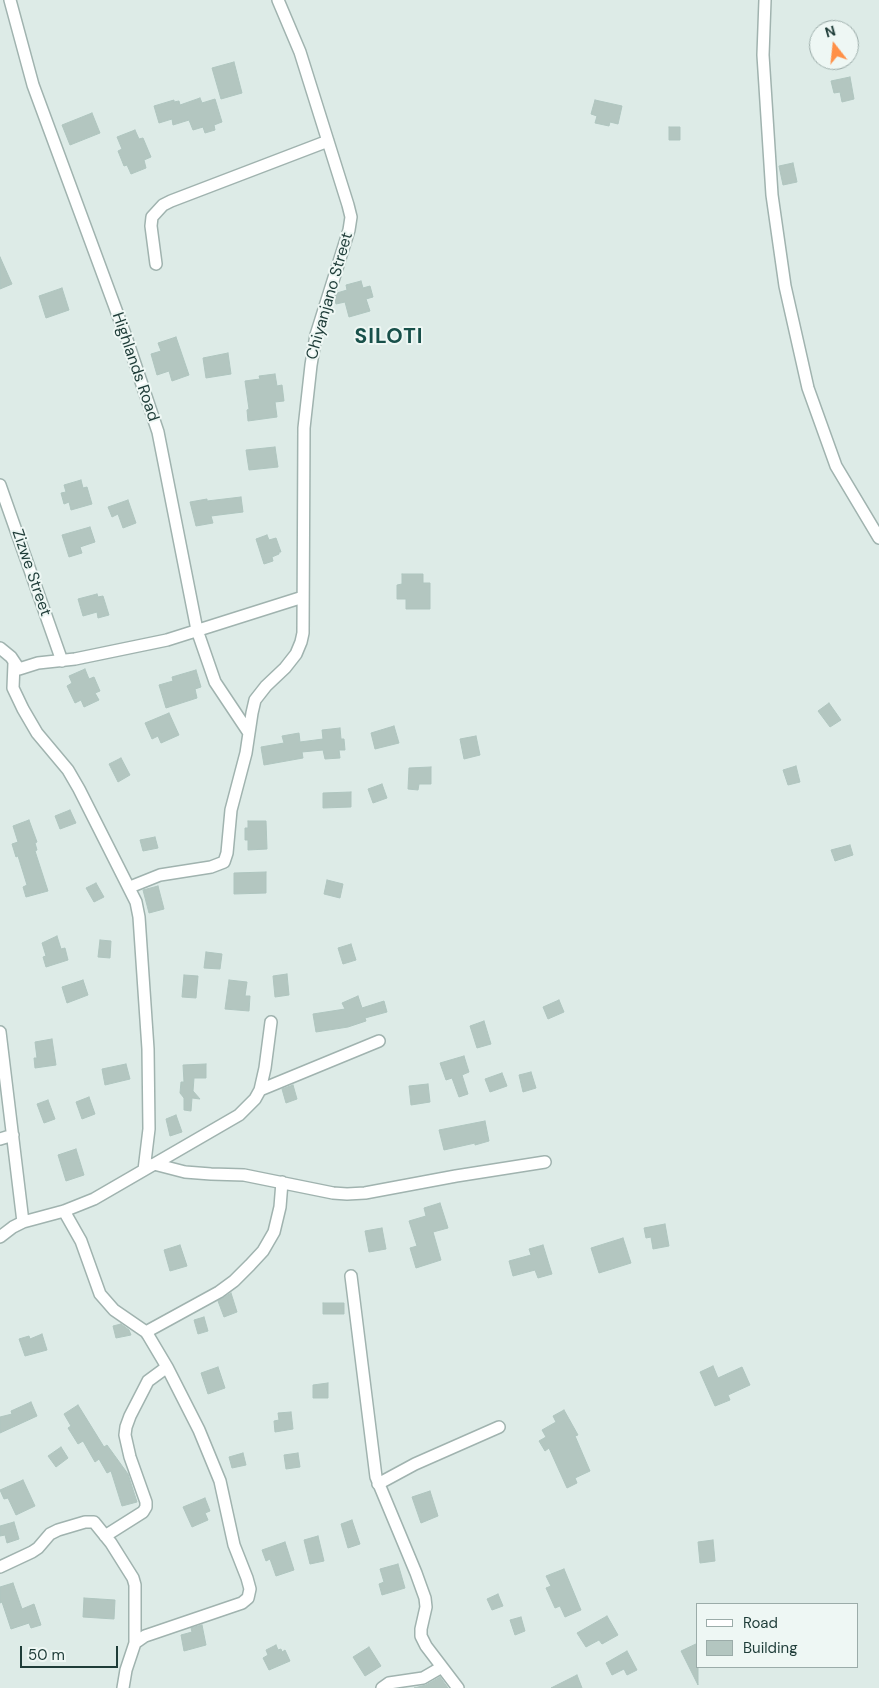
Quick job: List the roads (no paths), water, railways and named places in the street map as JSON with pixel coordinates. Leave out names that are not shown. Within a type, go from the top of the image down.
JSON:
[{"type":"street","name":"Highlands Road","points":[[10,0],[33,85],[126,337],[158,432],[198,630],[215,682],[249,733]]},
{"type":"street","name":"Chiyanjano Street","points":[[130,887],[160,875],[211,867],[224,862],[227,853],[231,810],[243,768],[255,700],[266,686],[285,668],[298,649],[303,633],[304,428],[311,364],[316,335],[350,224],[348,205],[300,52],[278,0]]},
{"type":"street","points":[[765,0],[763,55],[772,195],[785,286],[808,388],[836,466],[879,538]]},
{"type":"street","points":[[156,264],[151,226],[152,217],[163,205],[171,200],[328,140]]},
{"type":"street","name":"Zizwe Street","points":[[0,484],[62,661]]},
{"type":"street","points":[[0,648],[10,657],[18,669],[38,663],[62,661],[136,647],[303,597]]},
{"type":"street","points":[[14,663],[13,688],[23,709],[37,733],[68,770],[130,887],[136,902],[139,917],[148,1049],[149,1167]]},
{"type":"street","points":[[0,1237],[22,1222],[64,1211],[94,1199],[239,1115],[255,1099],[260,1090],[271,1022]]},
{"type":"street","points":[[0,1032],[22,1222]]},
{"type":"street","points":[[260,1090],[379,1041]]},
{"type":"street","points":[[0,1139],[13,1135]]},
{"type":"street","points":[[149,1167],[185,1172],[244,1175],[333,1193],[357,1194],[545,1162]]},
{"type":"street","points":[[146,1332],[219,1292],[250,1266],[263,1251],[274,1232],[280,1207],[282,1182]]},
{"type":"street","points":[[64,1211],[81,1241],[96,1286],[103,1298],[114,1310],[146,1332],[167,1367],[199,1430],[220,1481],[234,1545],[250,1589],[248,1598],[242,1604],[145,1636],[135,1643]]},
{"type":"street","points":[[351,1276],[369,1430],[378,1484],[416,1573],[424,1598],[426,1607],[421,1636],[426,1646],[458,1688]]},
{"type":"street","points":[[105,1536],[143,1512],[146,1507],[146,1502],[130,1457],[125,1435],[126,1427],[148,1381],[167,1367]]},
{"type":"street","points":[[378,1484],[415,1464],[499,1427]]},
{"type":"street","points":[[0,1566],[32,1552],[50,1534],[65,1527],[90,1521],[94,1522],[133,1578],[135,1585],[135,1643],[126,1670],[123,1688]]},
{"type":"street","points":[[382,1688],[389,1683],[423,1678],[442,1667]]},
{"type":"district","name":"SILOTI","points":[[389,337]]}]
